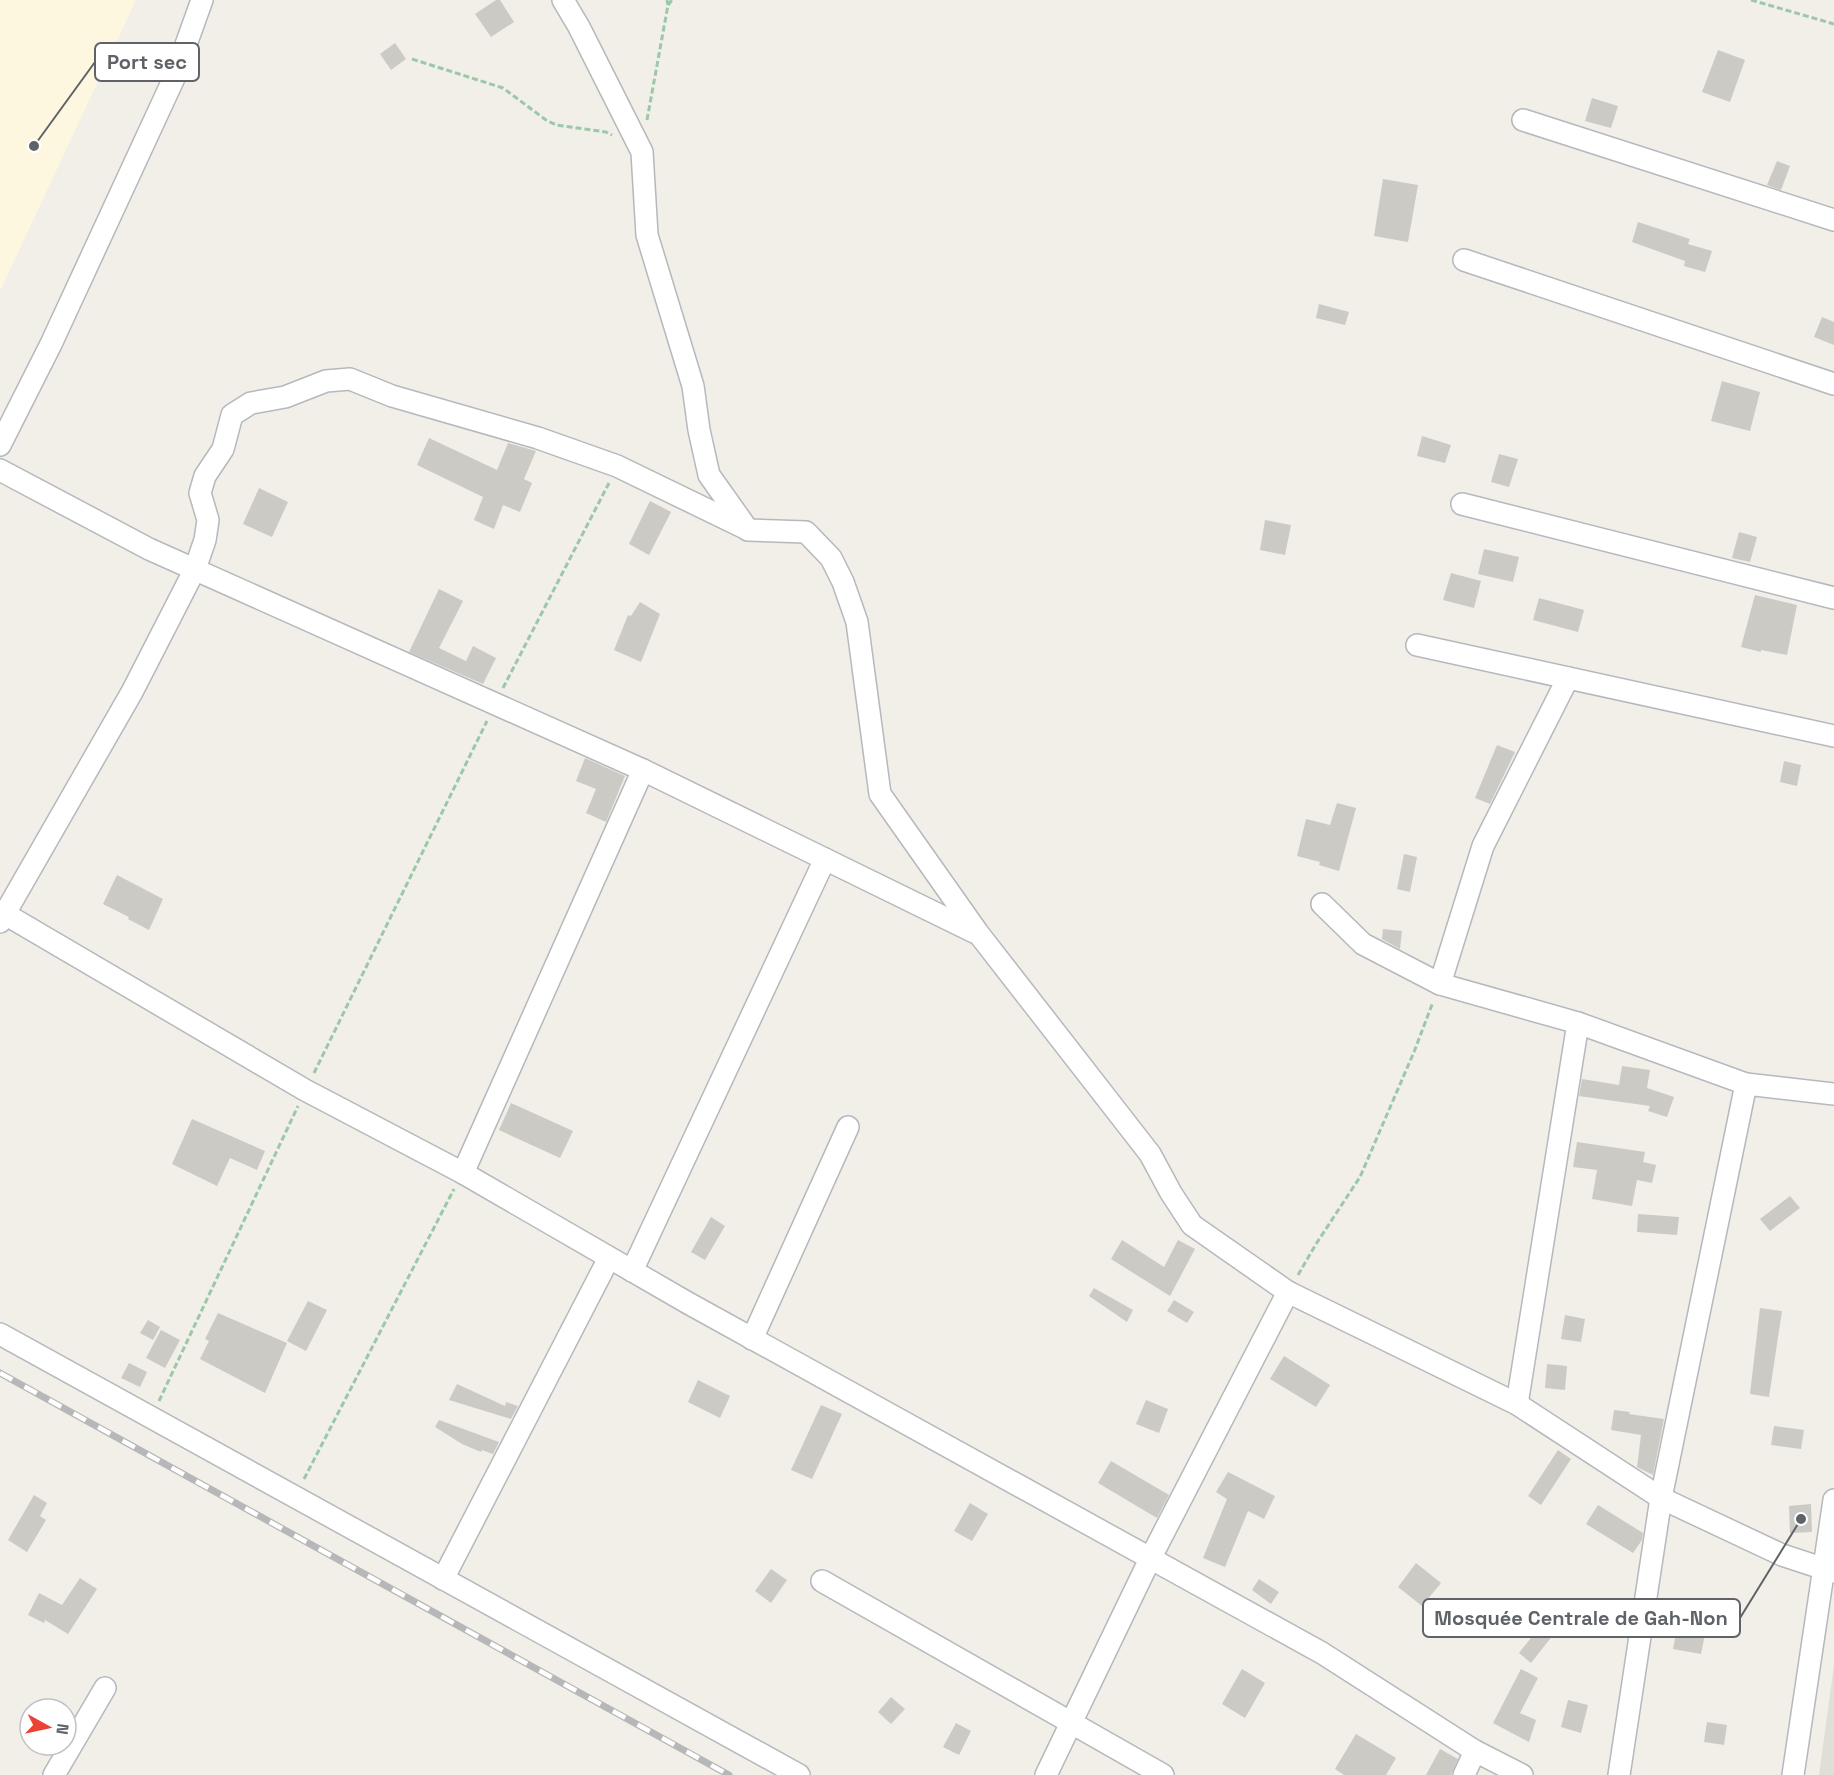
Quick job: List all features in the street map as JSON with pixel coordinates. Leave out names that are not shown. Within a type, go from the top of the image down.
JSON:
[{"type":"street","points":[[0,445],[51,344],[174,78],[202,0]]},
{"type":"street","points":[[563,0],[642,152],[647,235],[693,386],[699,430],[709,475],[748,530]]},
{"type":"street","points":[[1523,120],[1834,220]]},
{"type":"street","points":[[1464,260],[1834,384]]},
{"type":"street","points":[[1522,1775],[1475,1750],[1322,1653],[752,1339],[463,1173],[305,1090],[1,915],[132,692],[195,569],[205,540],[208,520],[200,493],[205,476],[223,449],[232,415],[251,403],[285,397],[326,381],[350,379],[392,396],[538,438],[617,466],[748,530],[806,532],[831,558],[843,582],[857,622],[880,794],[978,933],[1150,1154],[1192,1225],[1288,1292],[1517,1404],[1661,1498],[1782,1555],[1829,1571]]},
{"type":"street","points":[[0,470],[149,549],[643,770],[978,933]]},
{"type":"street","points":[[1462,504],[1834,597]]},
{"type":"street","points":[[1417,645],[1834,736]]},
{"type":"street","points":[[1440,984],[1483,846],[1568,678]]},
{"type":"street","points":[[463,1173],[643,770]]},
{"type":"street","points":[[632,1271],[825,859]]},
{"type":"street","points":[[1322,904],[1363,944],[1440,984],[1578,1023],[1746,1084],[1834,1094]]},
{"type":"street","points":[[1517,1404],[1578,1023]]},
{"type":"street","points":[[1619,1775],[1661,1498],[1746,1084]]},
{"type":"street","points":[[752,1339],[848,1128]]},
{"type":"street","points":[[443,1579],[609,1258]]},
{"type":"street","points":[[1046,1775],[1150,1559],[1288,1292]]},
{"type":"street","points":[[0,1334],[800,1775]]},
{"type":"street","points":[[1793,1775],[1829,1571],[1834,1500]]},
{"type":"street","points":[[822,1581],[1163,1775]]},
{"type":"street","points":[[54,1775],[105,1688]]},
{"type":"street","points":[[1464,1775],[1475,1750]]},
{"type":"path","points":[[642,152],[667,0]]},
{"type":"path","points":[[668,5],[672,0]]},
{"type":"path","points":[[1751,0],[1834,24]]},
{"type":"path","points":[[412,58],[503,88],[556,125],[606,132],[616,137]]},
{"type":"path","points":[[151,1416],[305,1090],[495,704],[617,466]]},
{"type":"path","points":[[1288,1292],[1360,1177],[1414,1052],[1440,984]]},
{"type":"path","points":[[295,1497],[463,1173]]},
{"type":"shaded area","points":[[0,0],[136,0],[0,291]]},
{"type":"shaded area","points":[[1834,1665],[1834,1775],[1819,1775]]},
{"type":"building","points":[[496,0],[500,0],[514,22],[491,37],[475,14]]},
{"type":"building","points":[[395,43],[406,59],[391,70],[380,54]]},
{"type":"building","points":[[1718,50],[1745,60],[1730,102],[1702,92]]},
{"type":"building","points":[[1592,98],[1618,106],[1611,128],[1585,121]]},
{"type":"building","points":[[1777,161],[1790,166],[1781,190],[1767,185]]},
{"type":"building","points":[[1383,179],[1418,185],[1408,242],[1374,236]]},
{"type":"building","points":[[1638,222],[1690,239],[1688,244],[1712,251],[1705,272],[1684,266],[1685,261],[1632,242]]},
{"type":"building","points":[[1319,304],[1349,312],[1345,325],[1316,318]]},
{"type":"building","points":[[1822,317],[1834,322],[1834,345],[1814,337]]},
{"type":"building","points":[[1722,381],[1760,392],[1750,431],[1711,421]]},
{"type":"building","points":[[1422,436],[1451,445],[1445,463],[1417,456]]},
{"type":"building","points":[[429,438],[497,470],[508,443],[536,451],[524,479],[532,483],[520,512],[503,505],[494,529],[474,520],[483,497],[417,465]]},
{"type":"building","points":[[1499,454],[1518,459],[1509,487],[1491,482]]},
{"type":"building","points":[[259,488],[288,502],[272,537],[243,524]]},
{"type":"building","points":[[650,501],[671,512],[649,555],[629,544]]},
{"type":"building","points":[[1265,520],[1291,525],[1285,555],[1260,550]]},
{"type":"building","points":[[1739,532],[1757,537],[1750,562],[1732,558]]},
{"type":"building","points":[[1484,549],[1519,557],[1513,582],[1478,574]]},
{"type":"building","points":[[1451,573],[1481,581],[1474,608],[1443,600]]},
{"type":"building","points":[[439,589],[463,601],[439,648],[466,661],[473,646],[496,658],[483,684],[409,652]]},
{"type":"building","points":[[1755,595],[1797,605],[1787,655],[1741,647]]},
{"type":"building","points":[[1539,598],[1584,610],[1578,632],[1533,620]]},
{"type":"building","points":[[640,602],[660,614],[641,662],[614,650],[628,615],[631,616]]},
{"type":"building","points":[[1497,745],[1515,752],[1490,804],[1475,798]]},
{"type":"building","points":[[585,758],[625,776],[606,822],[586,813],[596,789],[576,781]]},
{"type":"building","points":[[1784,761],[1801,765],[1797,786],[1780,782]]},
{"type":"building","points":[[1337,803],[1356,808],[1339,871],[1319,865],[1320,862],[1297,856],[1306,819],[1330,825]]},
{"type":"building","points":[[1404,854],[1417,857],[1410,892],[1397,889]]},
{"type":"building","points":[[117,875],[163,899],[149,930],[103,904]]},
{"type":"building","points":[[1383,929],[1402,931],[1400,949],[1382,939]]},
{"type":"building","points":[[1622,1066],[1650,1070],[1647,1088],[1674,1097],[1667,1117],[1648,1111],[1650,1106],[1579,1096],[1582,1079],[1619,1085]]},
{"type":"building","points":[[511,1103],[573,1131],[560,1158],[499,1130]]},
{"type":"building","points":[[192,1119],[265,1151],[257,1170],[230,1158],[217,1186],[172,1164]]},
{"type":"building","points":[[1577,1142],[1645,1152],[1643,1162],[1656,1165],[1652,1183],[1637,1180],[1632,1206],[1592,1199],[1597,1170],[1573,1167]]},
{"type":"building","points":[[1790,1196],[1800,1208],[1770,1231],[1760,1219]]},
{"type":"building","points":[[1638,1214],[1679,1217],[1677,1235],[1637,1232]]},
{"type":"building","points":[[711,1217],[725,1226],[705,1260],[691,1252]]},
{"type":"building","points":[[1122,1240],[1164,1267],[1178,1240],[1195,1249],[1170,1296],[1111,1259]]},
{"type":"building","points":[[1094,1288],[1133,1310],[1127,1322],[1089,1296]]},
{"type":"building","points":[[1174,1300],[1194,1312],[1187,1323],[1167,1311]]},
{"type":"building","points":[[308,1301],[327,1310],[306,1351],[287,1341]]},
{"type":"building","points":[[1760,1308],[1782,1311],[1769,1397],[1750,1394]]},
{"type":"building","points":[[218,1313],[287,1343],[265,1393],[200,1359],[209,1341],[205,1339]]},
{"type":"building","points":[[1565,1315],[1585,1319],[1581,1342],[1561,1339]]},
{"type":"building","points":[[148,1320],[160,1327],[153,1340],[140,1333]]},
{"type":"building","points":[[161,1330],[180,1340],[165,1368],[146,1358]]},
{"type":"building","points":[[1284,1356],[1330,1385],[1316,1407],[1270,1379]]},
{"type":"building","points":[[129,1363],[147,1372],[140,1387],[121,1378]]},
{"type":"building","points":[[1547,1364],[1567,1366],[1565,1390],[1545,1388]]},
{"type":"building","points":[[698,1380],[730,1396],[720,1418],[688,1402]]},
{"type":"building","points":[[457,1384],[505,1406],[506,1402],[518,1406],[511,1419],[449,1400]]},
{"type":"building","points":[[1146,1400],[1168,1409],[1159,1433],[1136,1424]]},
{"type":"building","points":[[821,1405],[842,1414],[812,1479],[791,1470]]},
{"type":"building","points":[[1614,1410],[1664,1419],[1653,1475],[1637,1467],[1641,1435],[1611,1430]]},
{"type":"building","points":[[439,1420],[499,1442],[493,1454],[482,1450],[481,1452],[462,1444],[435,1427]]},
{"type":"building","points":[[1774,1426],[1804,1430],[1801,1449],[1771,1445]]},
{"type":"building","points":[[1558,1450],[1571,1459],[1541,1505],[1528,1496]]},
{"type":"building","points":[[1111,1461],[1169,1495],[1157,1518],[1098,1483]]},
{"type":"building","points":[[1228,1472],[1275,1496],[1264,1519],[1248,1511],[1225,1567],[1203,1558],[1227,1499],[1216,1492]]},
{"type":"building","points":[[34,1495],[47,1503],[40,1516],[46,1520],[27,1552],[8,1540]]},
{"type":"building","points":[[970,1503],[988,1514],[972,1541],[954,1531]]},
{"type":"building","points":[[1811,1504],[1812,1532],[1790,1533],[1789,1506]]},
{"type":"building","points":[[1598,1505],[1643,1533],[1642,1540],[1633,1553],[1586,1524]]},
{"type":"building","points":[[1416,1563],[1441,1583],[1422,1606],[1398,1587]]},
{"type":"building","points":[[771,1569],[787,1580],[771,1603],[755,1591]]},
{"type":"building","points":[[80,1578],[97,1589],[68,1634],[45,1620],[44,1623],[28,1615],[39,1593],[62,1605]]},
{"type":"building","points":[[1259,1579],[1279,1592],[1271,1604],[1252,1590]]},
{"type":"building","points":[[1552,1611],[1564,1621],[1531,1663],[1519,1653]]},
{"type":"building","points":[[1678,1623],[1706,1629],[1701,1654],[1673,1649]]},
{"type":"building","points":[[1242,1669],[1265,1683],[1245,1718],[1222,1704]]},
{"type":"building","points":[[1521,1669],[1538,1678],[1520,1713],[1536,1720],[1529,1742],[1493,1723]]},
{"type":"building","points":[[891,1697],[905,1709],[891,1724],[878,1712]]},
{"type":"building","points":[[1568,1700],[1588,1705],[1581,1733],[1561,1727]]},
{"type":"building","points":[[1707,1722],[1727,1725],[1724,1745],[1704,1742]]},
{"type":"building","points":[[956,1723],[971,1731],[959,1755],[943,1747]]},
{"type":"building","points":[[1356,1734],[1396,1758],[1386,1775],[1344,1775],[1335,1769]]},
{"type":"building","points":[[1440,1749],[1458,1759],[1451,1775],[1426,1775]]},
{"type":"railway","points":[[0,1373],[729,1775]]},
{"type":"place","name":"Port sec","points":[[34,146]]},
{"type":"place","name":"Mosquée Centrale de Gah-Non","points":[[1801,1519]]}]
